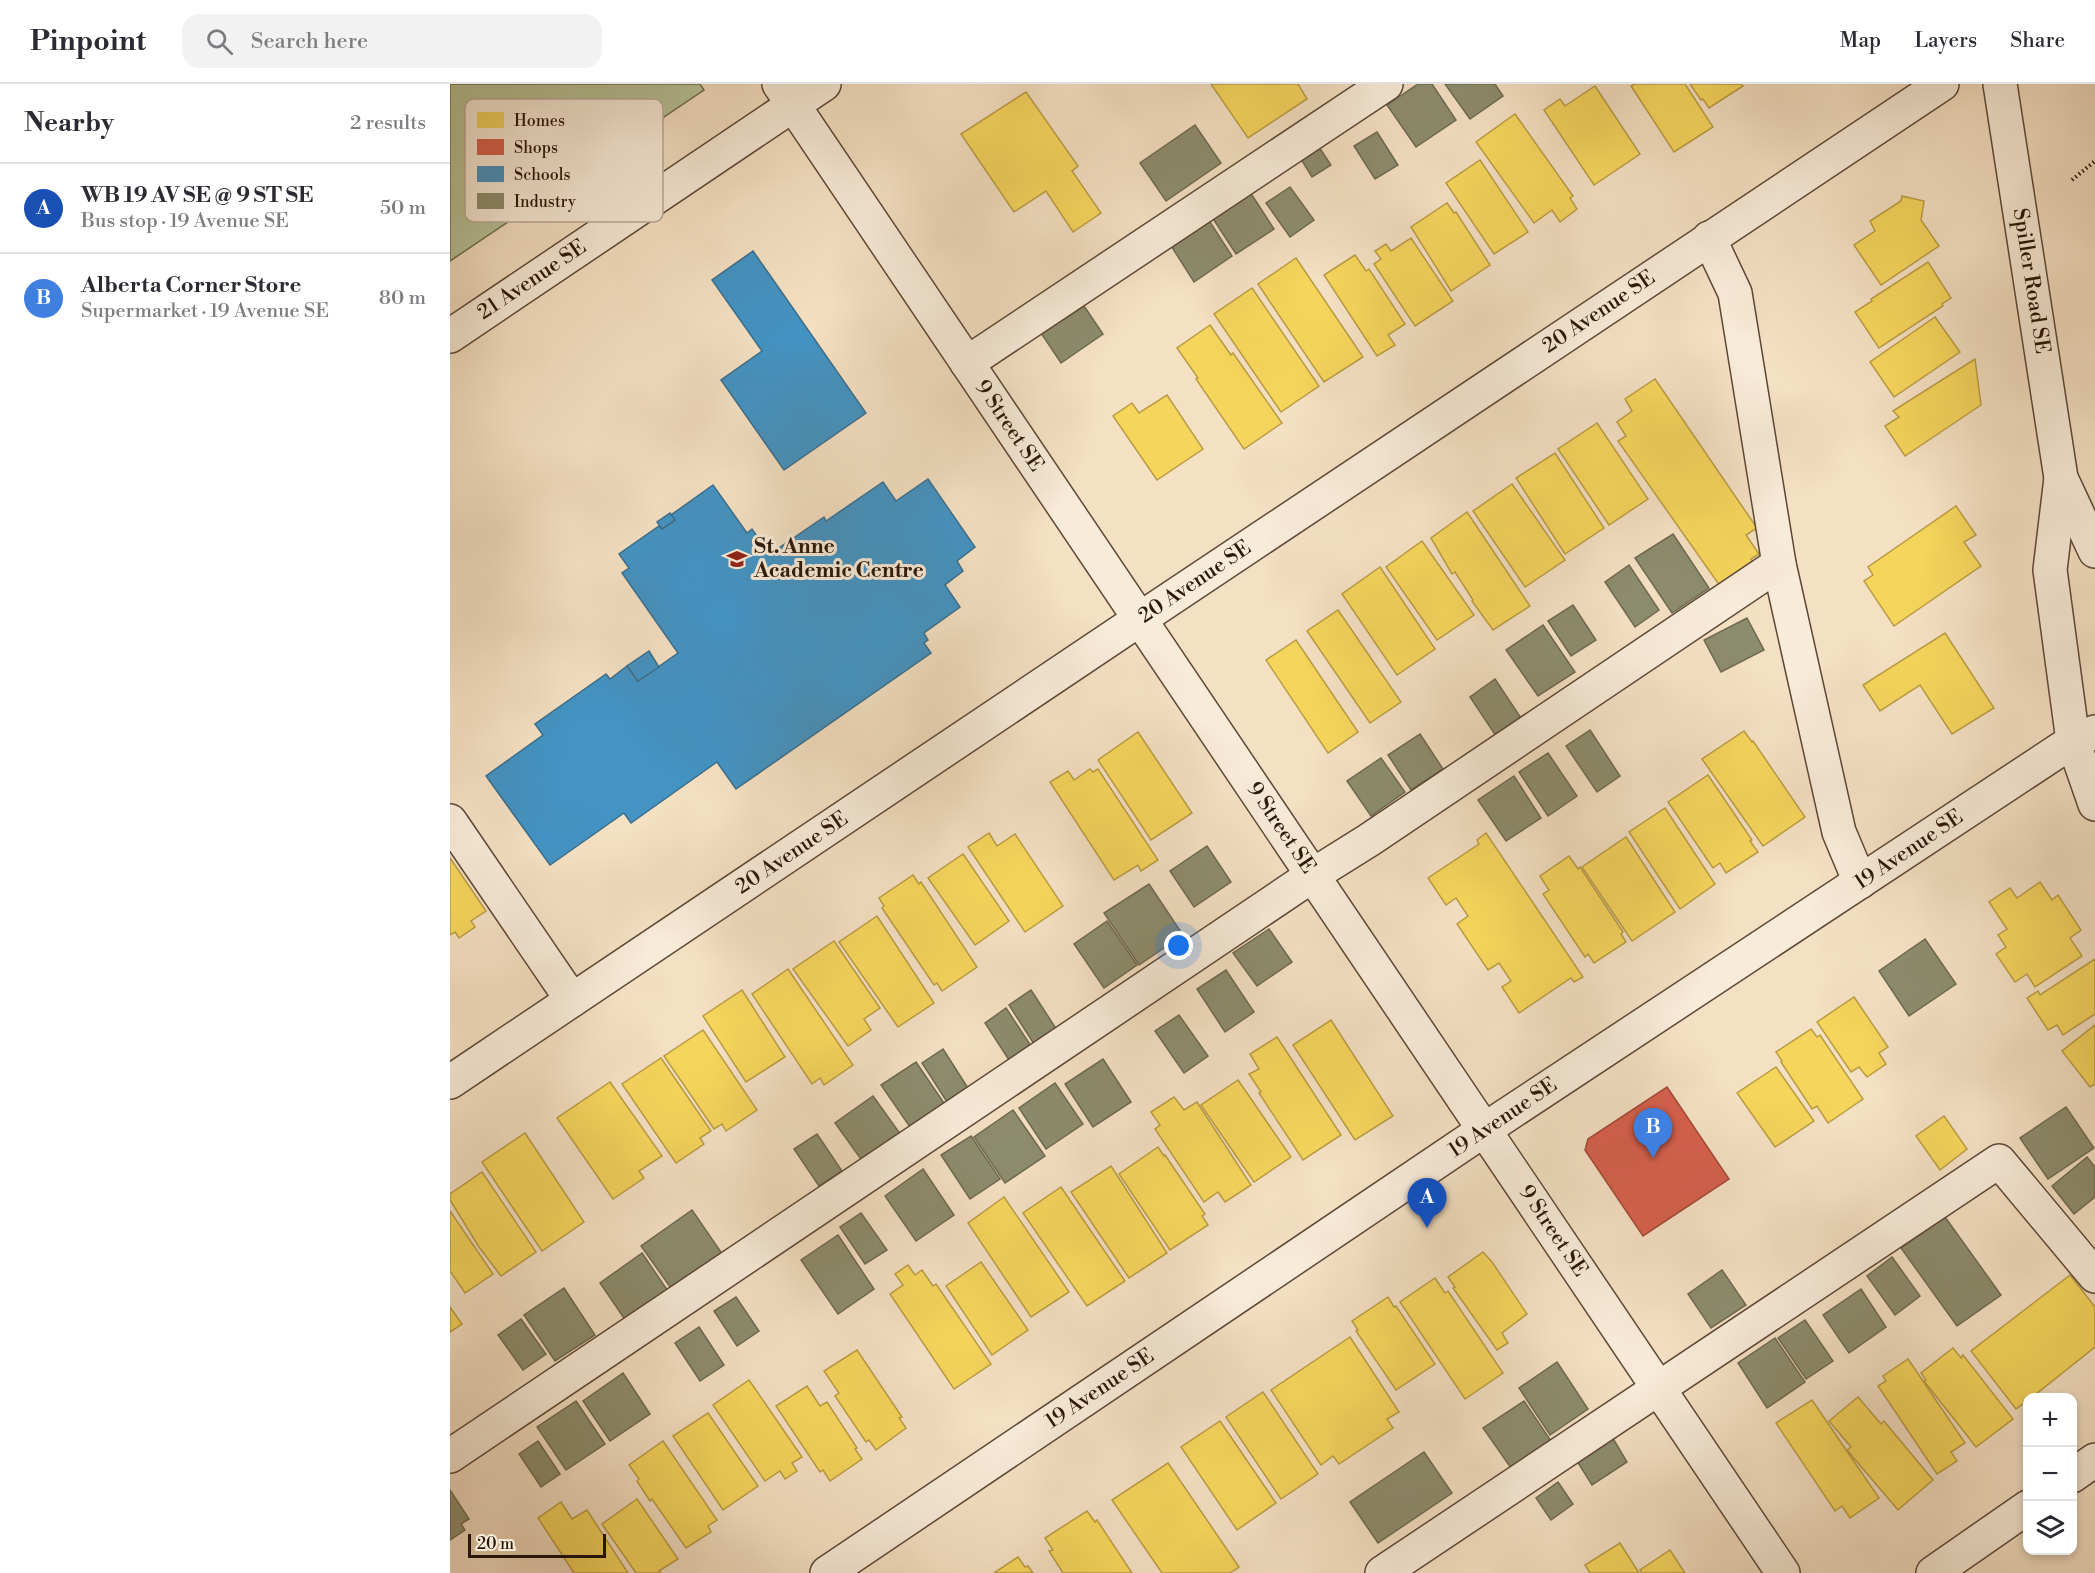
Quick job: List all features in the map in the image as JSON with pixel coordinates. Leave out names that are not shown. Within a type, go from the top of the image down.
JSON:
[{"type":"street","name":"21 Avenue SE","points":[[663,183],[786,94],[824,84]]},
{"type":"street","points":[[967,363],[1386,84]]},
{"type":"street","name":"20 Avenue SE","points":[[450,1082],[1942,84]]},
{"type":"street","name":"Spiller Road SE","points":[[2001,84],[2061,478],[2050,570],[2084,736],[2095,804]]},
{"type":"street","name":"9 Street SE","points":[[786,94],[1783,1573]]},
{"type":"street","name":"21 Avenue SE","points":[[450,336],[608,222]]},
{"type":"street","points":[[1709,238],[1735,293],[1779,564],[1839,832],[1860,882]]},
{"type":"street","name":"Spiller Road SE","points":[[2061,478],[2095,551]]},
{"type":"street","points":[[450,1456],[1779,564]]},
{"type":"street","name":"19 Avenue SE","points":[[827,1573],[1484,1130],[2084,736]]},
{"type":"street","points":[[450,821],[572,1000]]},
{"type":"street","points":[[1382,1573],[1999,1161],[2095,1276]]},
{"type":"street","points":[[2077,1473],[2095,1460]]},
{"type":"street","points":[[1933,1573],[2023,1510]]},
{"type":"path","points":[[2072,180],[2095,161]]},
{"type":"green space","points":[[450,84],[700,84],[704,90],[663,118],[663,99],[465,99],[465,222],[508,222],[450,261]]},
{"type":"building: Homes","points":[[1211,84],[1298,84],[1307,99],[1248,138]]},
{"type":"building: Homes","points":[[1635,84],[1685,84],[1713,127],[1674,152],[1631,86]]},
{"type":"building: Homes","points":[[1690,84],[1741,84],[1743,86],[1709,108]]},
{"type":"building: Homes","points":[[1595,86],[1640,154],[1594,185],[1544,110],[1560,99],[1565,106]]},
{"type":"building: Homes","points":[[1026,92],[1078,166],[1072,171],[1101,213],[1073,232],[1046,191],[1014,212],[961,134]]},
{"type":"building: Homes","points":[[1515,114],[1573,196],[1570,198],[1577,209],[1560,222],[1552,210],[1534,223],[1476,142]]},
{"type":"building: Homes","points":[[1480,160],[1528,232],[1494,254],[1446,183]]},
{"type":"building: Homes","points":[[1902,196],[1924,201],[1921,220],[1939,246],[1881,285],[1854,245],[1875,231],[1870,221],[1901,201]]},
{"type":"building: Homes","points":[[1447,203],[1454,213],[1456,212],[1490,265],[1451,291],[1411,227]]},
{"type":"building: Homes","points":[[1411,238],[1453,301],[1415,326],[1374,264],[1381,259],[1375,251],[1386,244],[1391,251]]},
{"type":"building: Homes","points":[[1355,255],[1366,271],[1369,269],[1405,324],[1388,335],[1395,345],[1377,356],[1324,275]]},
{"type":"building: Homes","points":[[1296,258],[1363,357],[1324,382],[1258,284]]},
{"type":"building: Homes","points":[[1928,262],[1951,298],[1942,304],[1943,306],[1879,348],[1855,312]]},
{"type":"building: Homes","points":[[1252,288],[1319,386],[1281,412],[1214,314]]},
{"type":"building: Homes","points":[[1935,317],[1960,352],[1894,397],[1870,362]]},
{"type":"building: Homes","points":[[1210,325],[1231,355],[1233,353],[1282,423],[1244,449],[1177,348]]},
{"type":"building: Homes","points":[[1975,359],[1981,405],[1905,456],[1885,426],[1899,417],[1893,411]]},
{"type":"building: Homes","points":[[1655,379],[1757,528],[1746,535],[1759,554],[1751,559],[1754,563],[1720,586],[1618,441],[1626,436],[1617,422],[1632,411],[1625,399]]},
{"type":"building: Homes","points":[[1167,395],[1203,449],[1157,480],[1113,416],[1132,403],[1139,413]]},
{"type":"building: Homes","points":[[1597,423],[1648,499],[1609,525],[1558,449]]},
{"type":"building: Homes","points":[[1555,453],[1604,528],[1565,554],[1516,478]]},
{"type":"building: Homes","points":[[1512,484],[1565,560],[1525,587],[1473,511]]},
{"type":"building: Homes","points":[[1956,506],[1976,535],[1964,542],[1981,566],[1894,626],[1864,581],[1873,575],[1868,567]]},
{"type":"building: Homes","points":[[1467,512],[1530,606],[1493,630],[1455,572],[1452,574],[1431,538]]},
{"type":"building: Homes","points":[[1422,541],[1474,615],[1437,640],[1386,567]]},
{"type":"building: Homes","points":[[1380,567],[1435,649],[1397,675],[1342,594]]},
{"type":"building: Homes","points":[[1338,610],[1401,702],[1370,723],[1307,631]]},
{"type":"building: Homes","points":[[1945,633],[1994,708],[1952,734],[1920,685],[1880,711],[1863,685]]},
{"type":"building: Homes","points":[[1296,640],[1358,732],[1328,753],[1266,660]]},
{"type":"building: Homes","points":[[1744,731],[1805,817],[1763,846],[1702,759]]},
{"type":"building: Homes","points":[[1138,732],[1192,813],[1151,840],[1098,760]]},
{"type":"building: Homes","points":[[1090,769],[1093,772],[1098,769],[1158,860],[1141,871],[1138,865],[1114,880],[1050,782],[1068,771],[1074,780]]},
{"type":"building: Homes","points":[[1708,775],[1758,852],[1726,873],[1720,863],[1713,868],[1668,802]]},
{"type":"building: Homes","points":[[1665,808],[1715,884],[1680,909],[1629,832]]},
{"type":"building: Homes","points":[[989,833],[997,846],[1015,834],[1063,906],[1025,932],[968,847]]},
{"type":"building: Homes","points":[[1486,833],[1583,977],[1574,982],[1571,978],[1519,1013],[1502,987],[1511,981],[1499,963],[1488,970],[1457,924],[1468,916],[1456,898],[1446,905],[1428,878],[1479,844],[1477,840]]},
{"type":"building: Homes","points":[[1626,837],[1675,912],[1632,941],[1582,867]]},
{"type":"building: Homes","points":[[963,854],[1009,921],[975,945],[928,878]]},
{"type":"building: Homes","points":[[1569,856],[1578,869],[1580,867],[1623,932],[1621,934],[1626,942],[1594,963],[1588,954],[1585,957],[1543,894],[1549,890],[1540,876]]},
{"type":"building: Homes","points":[[450,858],[486,911],[471,921],[475,927],[459,938],[455,932],[450,935]]},
{"type":"building: Homes","points":[[913,875],[919,884],[921,882],[977,967],[942,991],[937,983],[934,985],[882,908],[884,906],[879,898]]},
{"type":"building: Homes","points":[[2040,882],[2052,900],[2058,895],[2081,930],[2070,938],[2082,956],[2035,987],[2027,974],[2015,982],[1996,954],[2006,947],[1998,935],[2007,929],[1989,902],[2010,888],[2017,898]]},
{"type":"building: Homes","points":[[877,916],[934,1003],[898,1027],[839,942]]},
{"type":"building: Homes","points":[[834,941],[880,1008],[864,1019],[871,1030],[848,1046],[793,969]]},
{"type":"building: Homes","points":[[2095,959],[2095,1014],[2063,1035],[2057,1025],[2048,1030],[2027,998],[2038,991],[2040,995]]},
{"type":"building: Homes","points":[[788,969],[853,1065],[824,1085],[820,1078],[812,1084],[752,994]]},
{"type":"building: Homes","points":[[742,990],[785,1057],[746,1082],[703,1016]]},
{"type":"building: Homes","points":[[1854,997],[1888,1047],[1879,1053],[1886,1064],[1867,1077],[1859,1067],[1851,1072],[1817,1022]]},
{"type":"building: Homes","points":[[1331,1020],[1393,1116],[1355,1140],[1293,1045]]},
{"type":"building: Homes","points":[[2095,1025],[2095,1084],[2090,1087],[2062,1051]]},
{"type":"building: Homes","points":[[1811,1029],[1817,1037],[1820,1035],[1863,1099],[1828,1123],[1817,1106],[1812,1109],[1776,1052]]},
{"type":"building: Homes","points":[[703,1030],[757,1110],[726,1131],[722,1124],[714,1129],[664,1056]]},
{"type":"building: Homes","points":[[1277,1037],[1341,1135],[1303,1160],[1249,1074],[1259,1069],[1250,1054]]},
{"type":"building: Homes","points":[[661,1058],[711,1131],[700,1138],[704,1144],[676,1163],[622,1084]]},
{"type":"building: Homes","points":[[1776,1067],[1814,1121],[1775,1147],[1737,1093]]},
{"type":"building: Homes","points":[[1238,1080],[1291,1157],[1254,1182],[1201,1105]]},
{"type":"building: Homes","points":[[610,1082],[662,1156],[639,1171],[644,1178],[613,1199],[557,1118]]},
{"type":"building: Homes","points":[[1174,1097],[1184,1110],[1197,1102],[1251,1185],[1225,1202],[1218,1192],[1204,1202],[1155,1129],[1160,1125],[1151,1112]]},
{"type":"building: Homes","points":[[1944,1116],[1967,1149],[1940,1170],[1916,1136]]},
{"type":"building: Homes","points":[[525,1133],[584,1222],[542,1251],[482,1162]]},
{"type":"building: Homes","points":[[1158,1147],[1205,1214],[1202,1216],[1208,1225],[1170,1250],[1119,1174]]},
{"type":"building: Homes","points":[[1111,1166],[1167,1253],[1129,1278],[1071,1192]]},
{"type":"building: Homes","points":[[482,1172],[536,1252],[501,1276],[479,1247],[450,1200],[450,1194]]},
{"type":"building: Homes","points":[[1061,1187],[1125,1281],[1087,1306],[1023,1213]]},
{"type":"building: Homes","points":[[1004,1197],[1069,1292],[1031,1317],[968,1223]]},
{"type":"building: Homes","points":[[450,1211],[493,1274],[465,1293],[450,1271]]},
{"type":"building: Homes","points":[[1483,1252],[1527,1314],[1502,1333],[1508,1343],[1497,1350],[1453,1288],[1455,1287],[1448,1277]]},
{"type":"building: Homes","points":[[981,1262],[1028,1330],[992,1355],[946,1286]]},
{"type":"building: Homes","points":[[908,1265],[915,1275],[922,1270],[933,1286],[936,1284],[991,1364],[954,1389],[890,1294],[903,1285],[895,1274]]},
{"type":"building: Homes","points":[[2070,1275],[2095,1307],[2095,1347],[2037,1393],[2023,1393],[2023,1404],[2016,1409],[1971,1351]]},
{"type":"building: Homes","points":[[1435,1278],[1445,1293],[1448,1291],[1503,1373],[1465,1399],[1400,1302]]},
{"type":"building: Homes","points":[[1388,1297],[1435,1364],[1396,1390],[1356,1331],[1358,1330],[1352,1321]]},
{"type":"building: Homes","points":[[450,1307],[462,1324],[450,1332]]},
{"type":"building: Homes","points":[[1350,1337],[1399,1412],[1387,1419],[1393,1428],[1339,1464],[1333,1456],[1321,1465],[1271,1390]]},
{"type":"building: Homes","points":[[1953,1348],[1961,1358],[1963,1355],[2013,1419],[1976,1447],[1924,1381],[1926,1380],[1921,1373]]},
{"type":"building: Homes","points":[[857,1350],[902,1417],[899,1418],[906,1428],[876,1450],[869,1440],[866,1442],[835,1396],[839,1393],[824,1371]]},
{"type":"building: Homes","points":[[1908,1359],[1965,1443],[1951,1452],[1957,1461],[1937,1474],[1878,1386],[1886,1381],[1883,1376]]},
{"type":"building: Homes","points":[[749,1380],[802,1457],[792,1463],[797,1471],[785,1479],[780,1471],[765,1481],[713,1405]]},
{"type":"building: Homes","points":[[807,1386],[820,1406],[827,1402],[862,1459],[830,1481],[823,1470],[820,1472],[776,1406]]},
{"type":"building: Homes","points":[[1263,1392],[1318,1474],[1281,1499],[1226,1417]]},
{"type":"building: Homes","points":[[1858,1397],[1881,1424],[1884,1421],[1933,1480],[1898,1510],[1847,1450],[1851,1447],[1829,1421]]},
{"type":"building: Homes","points":[[1812,1400],[1879,1498],[1850,1518],[1842,1506],[1835,1511],[1776,1423]]},
{"type":"building: Homes","points":[[708,1413],[758,1486],[723,1510],[673,1436]]},
{"type":"building: Homes","points":[[1220,1421],[1276,1503],[1237,1530],[1181,1447]]},
{"type":"building: Homes","points":[[663,1441],[717,1520],[708,1526],[711,1532],[686,1548],[652,1499],[650,1501],[629,1465]]},
{"type":"building: Homes","points":[[1168,1463],[1239,1567],[1230,1573],[1162,1573],[1112,1500]]},
{"type":"building: Homes","points":[[637,1499],[678,1559],[659,1571],[661,1573],[636,1573],[602,1524]]},
{"type":"building: Homes","points":[[561,1502],[572,1519],[587,1510],[628,1573],[574,1573],[538,1518]]},
{"type":"building: Homes","points":[[1087,1511],[1095,1522],[1097,1520],[1132,1573],[1063,1573],[1049,1551],[1053,1550],[1045,1538]]},
{"type":"building: Homes","points":[[1620,1543],[1639,1573],[1590,1573],[1585,1565]]},
{"type":"building: Homes","points":[[1670,1550],[1685,1573],[1642,1573],[1640,1570]]},
{"type":"building: Homes","points":[[1018,1557],[1033,1573],[994,1573]]},
{"type":"building: Shops","points":[[1667,1087],[1729,1179],[1643,1236],[1585,1150],[1588,1139]]},
{"type":"building: Schools","points":[[753,251],[866,413],[784,470],[721,380],[762,351],[712,280]]},
{"type":"building: Schools","points":[[928,479],[975,547],[957,561],[963,571],[945,585],[960,607],[924,633],[928,640],[924,643],[931,653],[736,789],[717,762],[631,823],[624,813],[550,865],[486,776],[543,735],[535,724],[606,674],[610,679],[627,666],[638,681],[678,653],[622,573],[629,568],[619,554],[659,526],[662,529],[675,520],[671,515],[713,485],[747,533],[752,529],[770,554],[824,517],[826,521],[883,482],[896,501]]},
{"type":"building: Schools","points":[[670,513],[675,520],[662,529],[657,522]]},
{"type":"building: Schools","points":[[649,651],[659,667],[638,681],[627,666]]},
{"type":"building: Industry","points":[[1418,84],[1432,84],[1456,120],[1416,147],[1387,105]]},
{"type":"building: Industry","points":[[1445,84],[1495,84],[1503,96],[1470,119]]},
{"type":"building: Industry","points":[[1195,125],[1221,163],[1166,201],[1140,163]]},
{"type":"building: Industry","points":[[1377,132],[1398,165],[1375,179],[1354,146]]},
{"type":"building: Industry","points":[[1317,144],[1331,165],[1312,177],[1299,156]]},
{"type":"building: Industry","points":[[1290,187],[1314,220],[1290,237],[1266,203]]},
{"type":"building: Industry","points":[[1248,189],[1274,229],[1236,254],[1210,214]]},
{"type":"building: Industry","points":[[1206,216],[1232,256],[1194,282],[1168,241]]},
{"type":"building: Industry","points":[[1084,306],[1103,334],[1061,363],[1041,333]]},
{"type":"building: Industry","points":[[1673,534],[1709,588],[1672,613],[1635,558]]},
{"type":"building: Industry","points":[[1629,565],[1659,610],[1635,627],[1605,582]]},
{"type":"building: Industry","points":[[1573,605],[1596,640],[1571,656],[1548,621]]},
{"type":"building: Industry","points":[[1747,618],[1764,650],[1721,672],[1704,640]]},
{"type":"building: Industry","points":[[1543,625],[1575,672],[1538,696],[1506,650]]},
{"type":"building: Industry","points":[[1495,679],[1521,718],[1496,736],[1470,697]]},
{"type":"building: Industry","points":[[1590,730],[1620,776],[1597,792],[1566,746]]},
{"type":"building: Industry","points":[[1420,734],[1443,769],[1411,790],[1388,755]]},
{"type":"building: Industry","points":[[1548,753],[1577,796],[1548,816],[1519,772]]},
{"type":"building: Industry","points":[[1381,758],[1405,792],[1371,816],[1347,781]]},
{"type":"building: Industry","points":[[1514,776],[1541,818],[1506,841],[1478,800]]},
{"type":"building: Industry","points":[[1207,846],[1231,882],[1194,907],[1170,871]]},
{"type":"building: Industry","points":[[1149,884],[1183,935],[1139,965],[1104,913]]},
{"type":"building: Industry","points":[[1107,921],[1137,965],[1104,988],[1074,944]]},
{"type":"building: Industry","points":[[1269,929],[1292,962],[1257,986],[1233,953]]},
{"type":"building: Industry","points":[[1925,939],[1956,984],[1909,1016],[1879,971]]},
{"type":"building: Industry","points":[[1226,970],[1254,1012],[1225,1032],[1197,989]]},
{"type":"building: Industry","points":[[1031,990],[1057,1030],[1034,1044],[1009,1005]]},
{"type":"building: Industry","points":[[1006,1008],[1031,1046],[1009,1060],[985,1023]]},
{"type":"building: Industry","points":[[1179,1015],[1208,1056],[1184,1073],[1155,1031]]},
{"type":"building: Industry","points":[[943,1049],[968,1088],[947,1102],[922,1063]]},
{"type":"building: Industry","points":[[1103,1059],[1131,1102],[1093,1127],[1065,1084]]},
{"type":"building: Industry","points":[[916,1062],[944,1103],[910,1127],[881,1085]]},
{"type":"building: Industry","points":[[1055,1083],[1083,1124],[1046,1149],[1019,1108]]},
{"type":"building: Industry","points":[[873,1096],[901,1135],[863,1162],[835,1123]]},
{"type":"building: Industry","points":[[2066,1107],[2094,1148],[2048,1179],[2020,1138]]},
{"type":"building: Industry","points":[[1013,1110],[1045,1156],[1005,1183],[974,1137]]},
{"type":"building: Industry","points":[[817,1134],[842,1171],[819,1186],[794,1149]]},
{"type":"building: Industry","points":[[971,1136],[1000,1179],[970,1199],[941,1155]]},
{"type":"building: Industry","points":[[2087,1157],[2095,1167],[2095,1197],[2074,1214],[2052,1186]]},
{"type":"building: Industry","points":[[923,1169],[954,1215],[916,1241],[885,1196]]},
{"type":"building: Industry","points":[[692,1210],[723,1255],[673,1291],[641,1246]]},
{"type":"building: Industry","points":[[861,1213],[887,1250],[865,1264],[840,1227]]},
{"type":"building: Industry","points":[[1945,1217],[2001,1295],[1957,1326],[1901,1248]]},
{"type":"building: Industry","points":[[838,1235],[874,1289],[838,1314],[801,1260]]},
{"type":"building: Industry","points":[[642,1253],[672,1297],[630,1327],[600,1283]]},
{"type":"building: Industry","points":[[1892,1257],[1920,1296],[1895,1315],[1867,1276]]},
{"type":"building: Industry","points":[[1722,1270],[1746,1305],[1711,1328],[1688,1294]]},
{"type":"building: Industry","points":[[564,1288],[595,1335],[555,1361],[524,1315]]},
{"type":"building: Industry","points":[[1861,1289],[1886,1327],[1849,1353],[1823,1315]]},
{"type":"building: Industry","points":[[736,1297],[759,1331],[737,1346],[714,1311]]},
{"type":"building: Industry","points":[[521,1319],[546,1354],[523,1370],[498,1335]]},
{"type":"building: Industry","points":[[1805,1320],[1833,1361],[1806,1379],[1778,1338]]},
{"type":"building: Industry","points":[[699,1327],[724,1365],[700,1381],[675,1343]]},
{"type":"building: Industry","points":[[1775,1338],[1805,1382],[1767,1408],[1738,1363]]},
{"type":"building: Industry","points":[[1557,1362],[1588,1409],[1550,1435],[1519,1388]]},
{"type":"building: Industry","points":[[623,1373],[650,1414],[610,1441],[583,1401]]},
{"type":"building: Industry","points":[[576,1401],[605,1444],[566,1470],[537,1427]]},
{"type":"building: Industry","points":[[1524,1401],[1551,1441],[1511,1468],[1483,1428]]},
{"type":"building: Industry","points":[[1611,1435],[1627,1462],[1592,1485],[1575,1458]]},
{"type":"building: Industry","points":[[538,1441],[560,1474],[541,1487],[519,1454]]},
{"type":"building: Industry","points":[[1424,1452],[1452,1493],[1378,1543],[1350,1502]]},
{"type":"building: Industry","points":[[1558,1482],[1573,1504],[1551,1520],[1536,1498]]},
{"type":"building: Industry","points":[[450,1490],[469,1519],[461,1524],[465,1530],[450,1540]]},
{"type":"place","name":"St. Anne Academic Centre","points":[[737,559]]},
{"type":"place","name":"Alberta Corner Store","points":[[1653,1158]]},
{"type":"place","name":"WB 19 AV SE @ 9 ST SE","points":[[1427,1228]]}]
